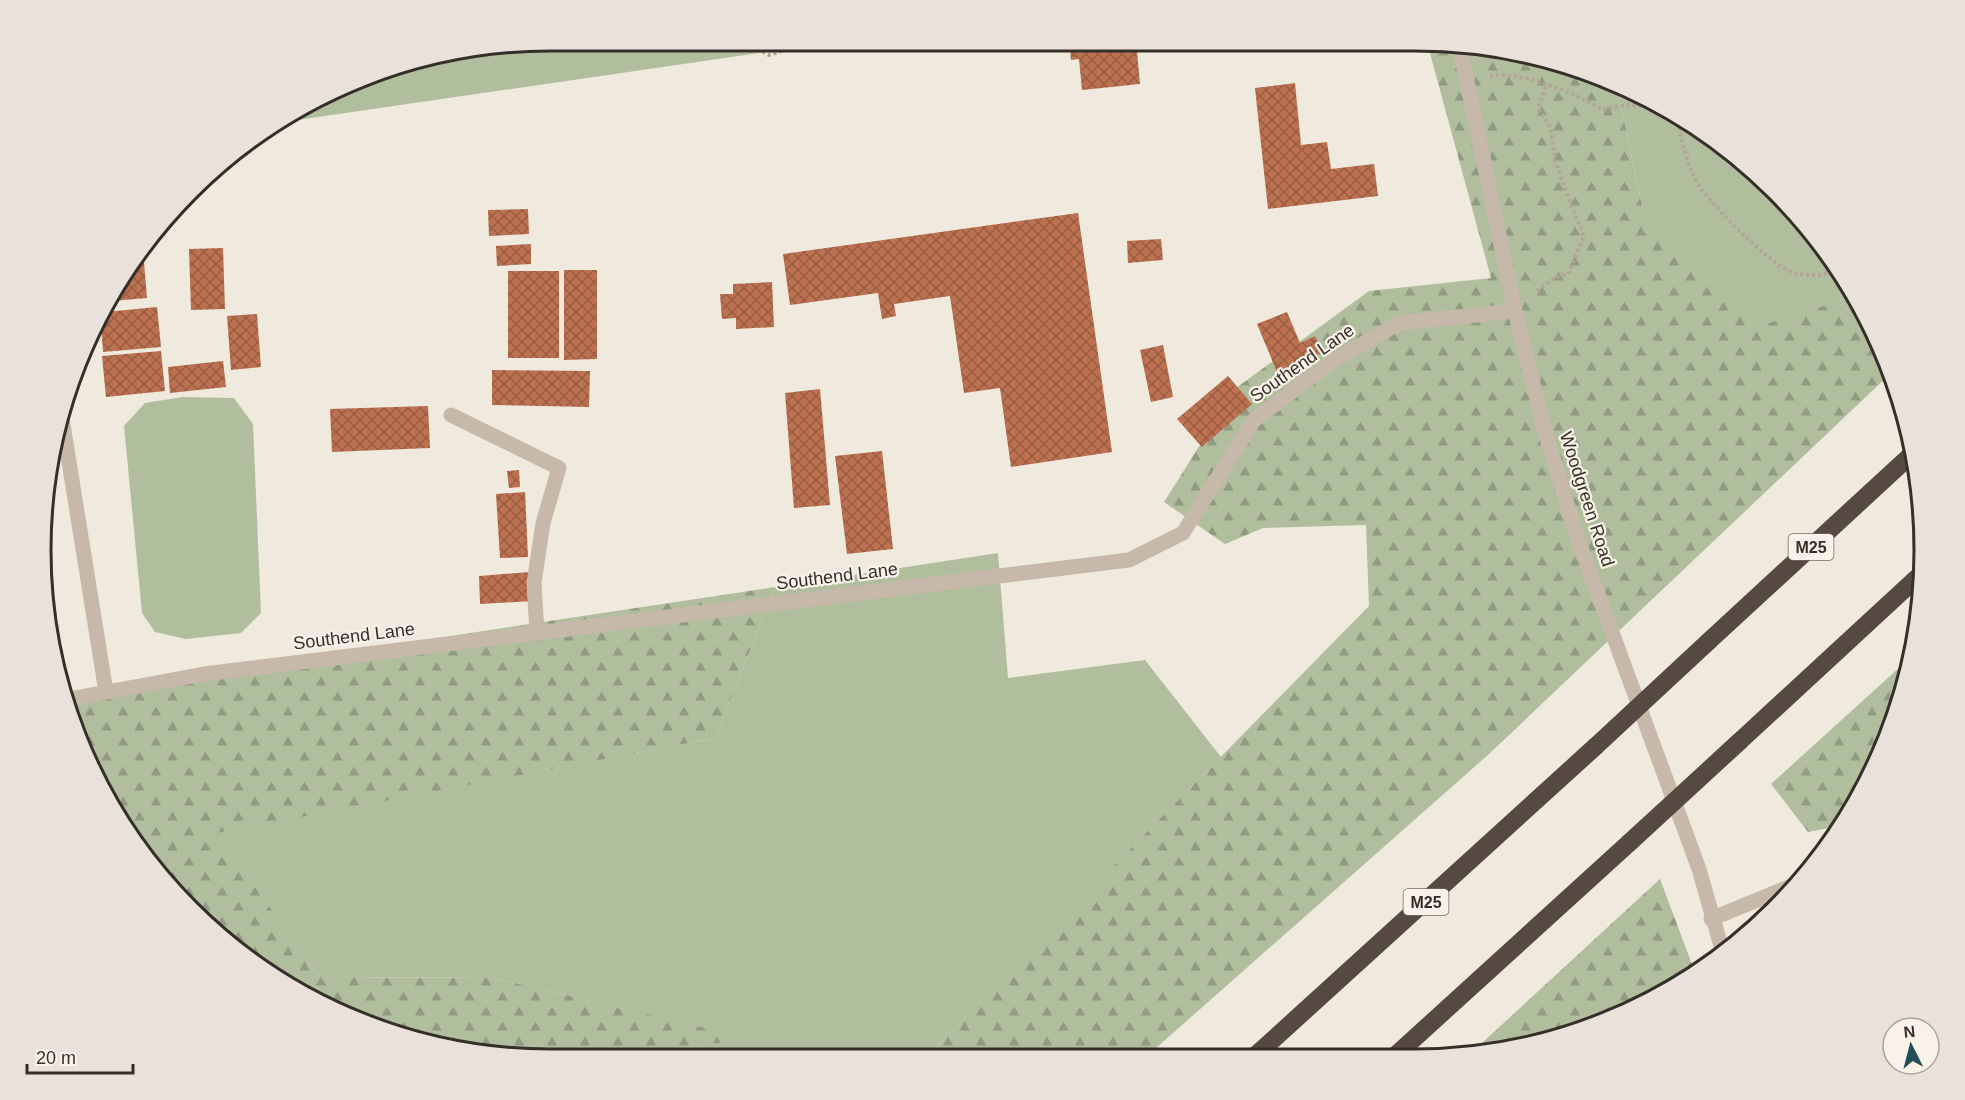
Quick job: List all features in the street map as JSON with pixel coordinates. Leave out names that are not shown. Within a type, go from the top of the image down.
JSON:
[{"type":"highway","name":"M25","points":[[1263,1049],[1596,746],[1905,460]]},
{"type":"highway","points":[[1403,1049],[1913,581]]},
{"type":"street","name":"Woodgreen Road","points":[[1461,53],[1514,307],[1544,428],[1577,537],[1699,869],[1711,919],[1720,945]]},
{"type":"street","name":"Southend Lane","points":[[74,698],[204,674],[1129,560],[1183,533],[1254,420],[1334,361],[1400,322],[1514,307]]},
{"type":"street","points":[[451,415],[559,468],[543,523],[534,583],[537,633]]},
{"type":"street","points":[[65,436],[106,692]]},
{"type":"street","points":[[1711,919],[1779,891]]},
{"type":"path","points":[[761,51],[769,55],[781,51]]},
{"type":"path","points":[[1467,80],[1502,73],[1569,91],[1603,110],[1635,103],[1652,111]]},
{"type":"path","points":[[1514,307],[1556,277],[1568,274],[1584,236],[1556,165],[1553,135],[1548,120],[1538,109],[1546,86]]},
{"type":"path","points":[[1680,128],[1695,179],[1730,221],[1766,254],[1789,271],[1812,276],[1830,273]]},
{"type":"green space","points":[[550,51],[772,51],[297,120],[329,102],[390,77],[485,55]]},
{"type":"green space","points":[[1430,51],[1480,55],[1544,68],[1575,77],[1619,94],[1643,210],[1766,324],[1846,299],[1863,329],[1884,380],[1489,754],[1155,1049],[934,1049],[1369,606],[1366,525],[1263,528],[1225,544],[1164,502],[1236,388],[1369,291],[1491,278]]},
{"type":"green space","points":[[1619,94],[1636,102],[1692,135],[1744,175],[1768,197],[1811,246],[1846,299],[1766,325],[1643,210]]},
{"type":"green space","points":[[183,397],[234,398],[253,424],[261,613],[241,633],[186,639],[155,632],[142,613],[124,426],[145,403]]},
{"type":"green space","points":[[998,553],[1008,678],[1145,660],[1221,757],[934,1049],[669,1049],[748,1039],[494,978],[319,977],[216,832],[715,738],[775,587]]},
{"type":"green space","points":[[775,587],[715,738],[217,833],[319,977],[494,978],[751,1039],[670,1049],[550,1049],[485,1045],[390,1023],[329,998],[300,982],[246,946],[197,903],[175,879],[154,854],[118,800],[89,741],[72,693]]},
{"type":"green space","points":[[1900,667],[1888,710],[1863,771],[1829,828],[1808,832],[1771,784]]},
{"type":"green space","points":[[1660,879],[1692,965],[1636,998],[1575,1023],[1480,1045]]},
{"type":"building","points":[[1070,51],[1137,51],[1140,84],[1082,90],[1079,59],[1071,60]]},
{"type":"building","points":[[1295,83],[1301,145],[1327,142],[1331,169],[1374,164],[1378,196],[1268,209],[1255,88]]},
{"type":"building","points":[[528,209],[529,234],[489,236],[488,210]]},
{"type":"building","points":[[1078,213],[1112,452],[1011,467],[1000,388],[964,393],[950,296],[894,304],[896,316],[882,319],[878,293],[790,305],[783,254]]},
{"type":"building","points":[[1161,239],[1163,260],[1128,263],[1127,241]]},
{"type":"building","points":[[531,244],[531,264],[497,266],[496,246]]},
{"type":"building","points":[[223,248],[225,309],[191,310],[189,249]]},
{"type":"building","points":[[143,262],[147,298],[118,300],[135,273]]},
{"type":"building","points":[[564,270],[597,270],[597,359],[564,360]]},
{"type":"building","points":[[508,271],[559,271],[559,358],[508,358]]},
{"type":"building","points":[[772,282],[774,327],[736,329],[736,318],[722,319],[720,294],[733,294],[733,284]]},
{"type":"building","points":[[157,307],[161,347],[103,352],[101,330],[112,311]]},
{"type":"building","points":[[1287,312],[1300,343],[1315,336],[1322,353],[1277,372],[1257,324]]},
{"type":"building","points":[[257,314],[261,367],[231,370],[227,316]]},
{"type":"building","points":[[1163,345],[1173,397],[1151,402],[1140,350]]},
{"type":"building","points":[[161,351],[165,391],[106,397],[102,356]]},
{"type":"building","points":[[223,361],[226,387],[170,393],[168,367]]},
{"type":"building","points":[[492,370],[590,371],[589,407],[492,405]]},
{"type":"building","points":[[1228,376],[1252,404],[1202,447],[1177,419]]},
{"type":"building","points":[[820,389],[830,505],[794,508],[785,393]]},
{"type":"building","points":[[428,406],[430,448],[332,452],[330,409]]},
{"type":"building","points":[[882,451],[893,549],[847,554],[835,456]]},
{"type":"building","points":[[519,470],[520,487],[509,488],[507,471]]},
{"type":"building","points":[[525,492],[528,557],[500,558],[496,494]]},
{"type":"building","points":[[530,572],[532,601],[480,604],[479,576]]}]
